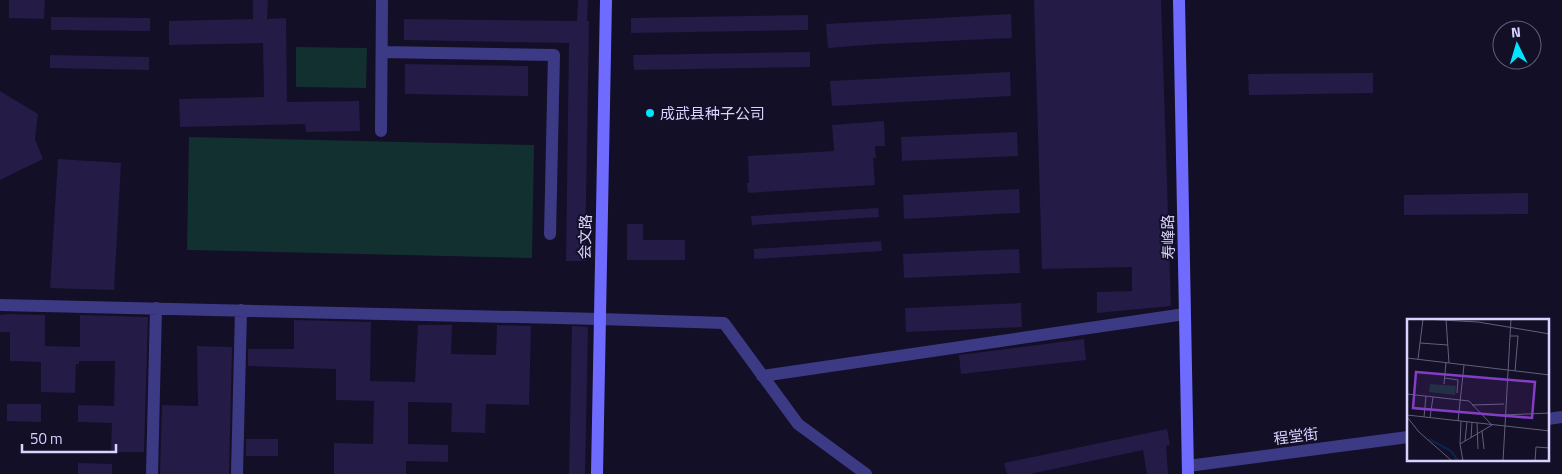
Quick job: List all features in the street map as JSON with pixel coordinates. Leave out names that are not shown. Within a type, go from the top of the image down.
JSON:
[{"type":"street","points":[[381,132],[382,0]]},
{"type":"street","name":"会文路","points":[[597,474],[606,0]]},
{"type":"street","name":"寿峰路","points":[[1179,0],[1188,470]]},
{"type":"street","points":[[382,52],[554,55],[550,234]]},
{"type":"street","points":[[0,305],[600,319],[724,324],[798,424],[866,474]]},
{"type":"street","points":[[152,474],[156,308]]},
{"type":"street","points":[[237,474],[242,310]]},
{"type":"street","points":[[762,376],[1185,314]]},
{"type":"street","name":"程堂街","points":[[1188,470],[1407,437]]},
{"type":"green space","points":[[296,47],[367,48],[366,88],[296,87]]},
{"type":"green space","points":[[189,137],[534,145],[532,258],[187,250]]},
{"type":"building","points":[[9,0],[45,0],[44,19],[9,18]]},
{"type":"building","points":[[253,0],[268,0],[267,19],[286,18],[287,102],[359,101],[360,131],[306,132],[305,124],[180,127],[179,99],[264,97],[263,43],[169,45],[169,21],[253,19]]},
{"type":"building","points":[[578,0],[588,0],[587,21],[589,21],[585,261],[566,261],[569,43],[404,40],[404,19],[577,21]]},
{"type":"building","points":[[1034,0],[1161,0],[1171,306],[1097,313],[1097,292],[1132,291],[1132,267],[1042,269]]},
{"type":"building","points":[[1011,14],[1012,38],[828,48],[826,24]]},
{"type":"building","points":[[808,15],[808,30],[631,33],[631,18]]},
{"type":"building","points":[[51,17],[150,18],[150,31],[51,30]]},
{"type":"building","points":[[810,52],[810,67],[634,70],[633,55]]},
{"type":"building","points":[[50,55],[149,57],[149,70],[50,68]]},
{"type":"building","points":[[405,64],[528,66],[528,96],[405,94]]},
{"type":"building","points":[[1010,72],[1011,96],[832,106],[830,81]]},
{"type":"building","points":[[1373,73],[1373,93],[1249,95],[1248,74]]},
{"type":"building","points":[[0,91],[38,114],[35,139],[43,159],[0,180]]},
{"type":"building","points":[[884,121],[885,146],[875,146],[876,158],[873,158],[875,185],[748,193],[748,156],[834,151],[832,125]]},
{"type":"building","points":[[1017,132],[1018,156],[902,161],[901,137]]},
{"type":"building","points":[[58,159],[121,163],[114,290],[50,288]]},
{"type":"building","points":[[1019,189],[1020,213],[904,219],[903,195]]},
{"type":"building","points":[[1528,193],[1528,214],[1404,215],[1404,195]]},
{"type":"building","points":[[878,208],[879,217],[752,225],[751,216]]},
{"type":"building","points":[[627,224],[643,224],[643,240],[685,240],[685,260],[627,260]]},
{"type":"building","points":[[881,241],[882,251],[754,259],[754,249]]},
{"type":"building","points":[[1019,249],[1020,273],[904,278],[903,254]]},
{"type":"building","points":[[1021,303],[1022,327],[906,332],[905,308]]},
{"type":"building","points":[[0,315],[45,315],[45,346],[80,347],[80,315],[148,317],[144,452],[111,452],[112,423],[78,422],[78,405],[114,406],[115,361],[79,361],[79,364],[76,364],[75,393],[41,392],[41,362],[10,361],[10,332],[0,332]]},
{"type":"building","points":[[294,320],[371,322],[370,381],[415,382],[418,325],[452,325],[451,354],[496,355],[497,325],[531,326],[529,405],[486,404],[485,433],[451,432],[452,403],[408,402],[408,444],[448,445],[448,462],[406,461],[406,474],[334,474],[334,443],[373,444],[374,401],[336,400],[336,369],[248,366],[248,349],[294,349]]},
{"type":"building","points":[[572,326],[588,327],[585,474],[569,474]]},
{"type":"building","points":[[1084,339],[1086,360],[961,374],[959,355]]},
{"type":"building","points":[[197,346],[232,348],[229,474],[160,474],[162,405],[198,406]]},
{"type":"building","points":[[7,404],[41,404],[41,422],[7,421]]},
{"type":"building","points":[[1167,429],[1170,445],[1166,446],[1168,474],[1147,474],[1143,450],[1030,474],[1007,474],[1004,463]]},
{"type":"building","points":[[246,439],[278,439],[278,456],[246,456]]},
{"type":"building","points":[[78,463],[112,464],[112,474],[78,474]]},
{"type":"place","name":"成武县种子公司","points":[[650,113]]}]
